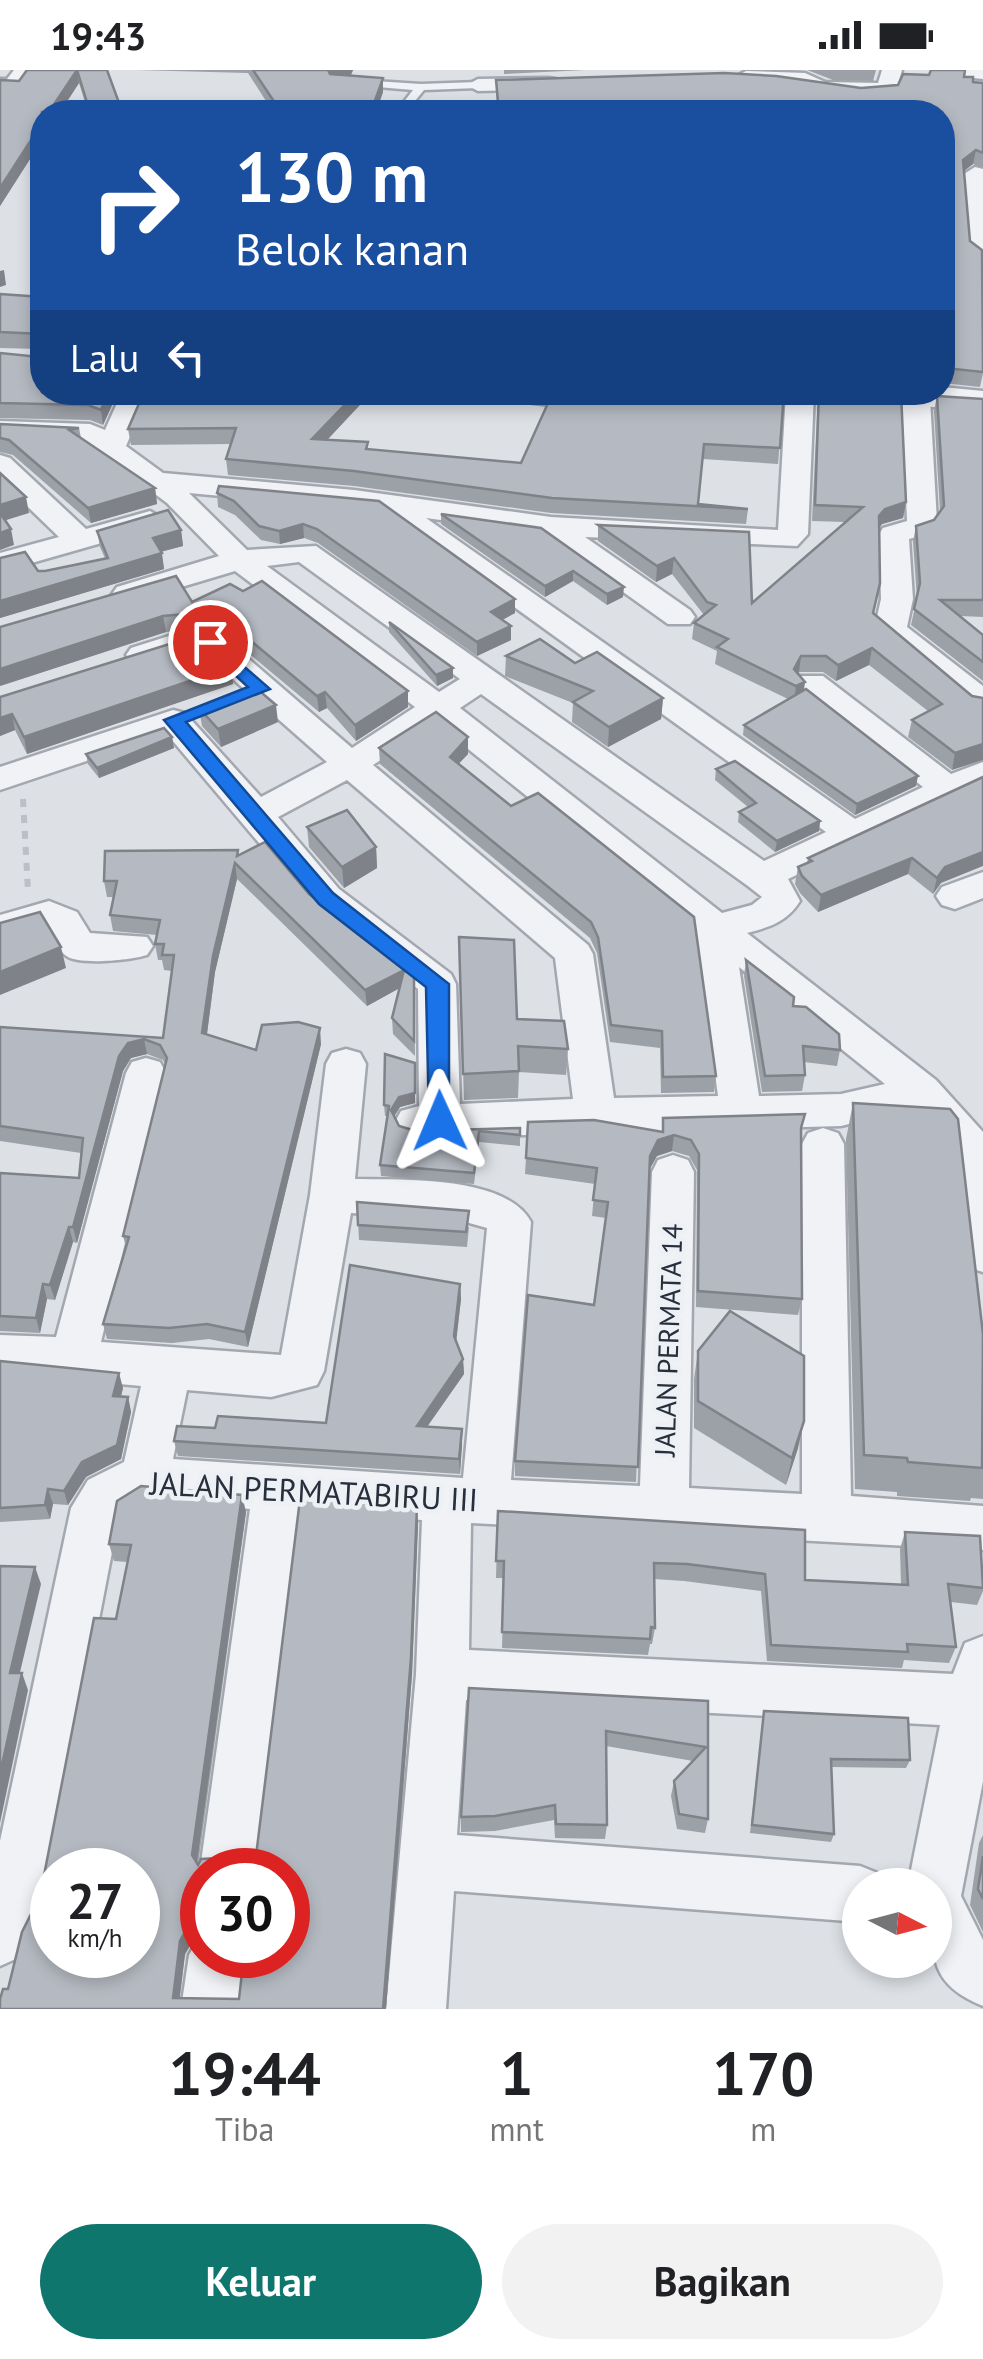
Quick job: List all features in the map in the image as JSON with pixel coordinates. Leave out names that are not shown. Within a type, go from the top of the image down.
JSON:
[{"type":"street","points":[[724,75],[808,74],[820,88],[877,92],[887,90],[892,70]]},
{"type":"street","points":[[955,70],[983,74]]},
{"type":"street","points":[[480,77],[571,83]]},
{"type":"street","points":[[974,174],[983,255]]},
{"type":"street","points":[[955,400],[983,401]]},
{"type":"street","points":[[111,448],[130,405]]},
{"type":"street","points":[[156,481],[385,502],[551,526],[786,540],[793,534],[799,405]]},
{"type":"street","points":[[916,405],[922,522],[917,528],[894,534],[897,599],[890,630],[983,702]]},
{"type":"street","points":[[0,429],[90,432],[188,508],[240,560],[438,708],[922,1090],[965,1136],[976,1164],[983,1254]]},
{"type":"street","points":[[0,464],[82,541]]},
{"type":"street","points":[[385,502],[854,834]]},
{"type":"street","points":[[0,563],[188,508]]},
{"type":"street","points":[[551,526],[680,618]]},
{"type":"street","points":[[92,604],[240,560],[304,551],[779,892],[781,901],[765,915],[714,928]]},
{"type":"street","points":[[148,588],[260,689],[574,954],[596,1114]]},
{"type":"street","points":[[256,814],[351,764],[479,677],[564,631]]},
{"type":"street","points":[[108,667],[178,642],[210,642]]},
{"type":"street","points":[[811,683],[948,789]]},
{"type":"street","points":[[7,777],[260,689]]},
{"type":"street","points":[[173,720],[326,898],[438,984],[428,1122],[596,1114],[841,1110],[922,1090]]},
{"type":"street","points":[[761,878],[983,773]]},
{"type":"street","points":[[15,922],[49,914],[64,921],[78,948],[134,946]]},
{"type":"street","points":[[714,928],[740,1110]]},
{"type":"street","points":[[0,1354],[286,1378],[300,1371],[332,1195],[346,1064]]},
{"type":"street","points":[[74,1358],[146,1073]]},
{"type":"street","points":[[823,1144],[827,1515]]},
{"type":"street","name":"JALAN PERMATA 14","points":[[664,1508],[672,1172]]},
{"type":"street","points":[[332,1195],[474,1204],[498,1210],[509,1222],[442,1674],[416,2009]]},
{"type":"street","points":[[145,1478],[168,1369]]},
{"type":"street","name":"JALAN PERMATABIRU III","points":[[0,1937],[14,1909],[96,1508],[114,1489],[145,1478],[276,1492],[827,1515],[983,1528]]},
{"type":"street","points":[[231,1848],[276,1492]]},
{"type":"street","points":[[442,1674],[977,1681],[939,1868]]},
{"type":"street","points":[[429,1861],[842,1893]]},
{"type":"street","points":[[952,1939],[962,1960],[983,1977]]},
{"type":"street","points":[[211,2009],[215,1978]]},
{"type":"lane","points":[[335,82],[421,88],[480,77]]},
{"type":"lane","points":[[411,100],[421,88]]},
{"type":"path","points":[[7,777],[28,825],[15,922]]},
{"type":"building","points":[[27,70],[77,70],[57,100],[30,100],[30,142],[0,188],[0,80],[19,81]]},
{"type":"building","points":[[77,70],[107,70],[118,100],[86,100]]},
{"type":"building","points":[[253,70],[328,70],[330,74],[383,78],[375,100],[273,100]]},
{"type":"building","points":[[931,70],[965,70],[964,77],[983,83],[983,153],[976,150],[963,160],[970,241],[982,250],[983,372],[955,369],[955,100],[498,100],[496,80],[724,73],[861,88],[898,85],[903,74],[929,75]]},
{"type":"building","points":[[0,294],[30,296],[30,333],[0,332]]},
{"type":"building","points":[[0,353],[30,356],[30,404],[0,403]]},
{"type":"building","points":[[955,397],[983,399],[983,600],[940,600],[983,635],[983,662],[914,609],[920,583],[916,526],[934,520],[944,506],[938,405],[955,405]]},
{"type":"building","points":[[138,405],[345,405],[312,439],[368,442],[366,449],[521,463],[547,405],[783,405],[780,448],[704,444],[698,504],[748,509],[552,498],[354,471],[226,459],[236,428],[128,429]]},
{"type":"building","points":[[819,405],[902,405],[906,502],[885,509],[879,516],[880,583],[873,613],[972,696],[983,698],[983,744],[955,753],[912,720],[942,704],[872,648],[838,665],[826,656],[801,656],[794,669],[805,682],[796,686],[717,647],[728,639],[694,623],[716,605],[707,602],[674,558],[657,566],[598,525],[749,532],[752,603],[863,507],[815,505]]},
{"type":"building","points":[[0,424],[79,428],[69,430],[155,488],[88,508],[9,440],[0,438]]},
{"type":"building","points":[[0,473],[26,497],[0,505]]},
{"type":"building","points":[[219,486],[379,501],[515,599],[491,612],[511,626],[477,642],[317,529],[303,524],[279,531],[259,526],[234,501],[217,493]]},
{"type":"building","points":[[168,510],[181,530],[153,538],[162,553],[0,601],[0,558],[25,552],[38,571],[45,571],[108,558],[97,531]]},
{"type":"building","points":[[0,513],[11,529],[0,533]]},
{"type":"building","points":[[441,514],[541,528],[624,587],[607,594],[573,571],[545,586]]},
{"type":"building","points":[[176,576],[192,602],[230,584],[243,591],[262,581],[408,691],[355,725],[325,692],[317,696],[221,616],[208,612],[163,616],[0,669],[0,627]]},
{"type":"building","points":[[389,622],[453,668],[436,675]]},
{"type":"building","points":[[540,639],[575,663],[597,652],[663,698],[609,727],[573,702],[593,691],[506,656]]},
{"type":"building","points":[[198,640],[231,667],[24,737],[12,714],[0,718],[0,697],[179,641]]},
{"type":"building","points":[[256,688],[276,705],[218,729],[199,708]]},
{"type":"building","points":[[806,689],[918,776],[857,804],[744,725]]},
{"type":"building","points":[[436,712],[468,737],[450,757],[511,806],[538,793],[694,917],[716,1076],[663,1077],[662,1031],[611,1025],[598,937],[591,922],[379,748]]},
{"type":"building","points":[[164,728],[172,737],[97,768],[86,754]]},
{"type":"building","points":[[735,761],[820,821],[777,841],[739,812],[756,803],[716,769]]},
{"type":"building","points":[[983,777],[983,852],[945,867],[937,878],[912,858],[821,895],[802,876],[798,867],[812,861],[808,858]]},
{"type":"building","points":[[347,810],[376,847],[342,867],[307,827]]},
{"type":"building","points":[[265,842],[309,894],[414,975],[414,1041],[392,1018],[404,970],[365,990],[235,863],[213,956],[202,1033],[256,1050],[262,1025],[298,1022],[320,1028],[245,1332],[207,1324],[169,1328],[103,1324],[129,1237],[123,1236],[167,1058],[160,1045],[144,1039],[128,1043],[119,1056],[73,1227],[69,1227],[50,1285],[43,1284],[36,1318],[0,1316],[0,1173],[79,1178],[83,1138],[0,1126],[0,1027],[163,1038],[174,955],[162,955],[164,944],[155,944],[160,920],[110,915],[117,881],[104,881],[105,851],[238,850],[237,856]]},
{"type":"building","points":[[40,912],[61,947],[0,972],[0,923]]},
{"type":"building","points":[[459,937],[514,940],[517,1019],[564,1021],[568,1049],[518,1046],[519,1071],[463,1074]]},
{"type":"building","points":[[746,960],[794,997],[793,1006],[806,1007],[839,1034],[840,1050],[803,1046],[805,1075],[765,1076]]},
{"type":"building","points":[[385,1054],[415,1063],[415,1093],[399,1097],[391,1110],[399,1126],[416,1131],[520,1128],[520,1135],[479,1131],[474,1173],[380,1165],[389,1106],[384,1105]]},
{"type":"building","points":[[853,1103],[950,1109],[958,1119],[983,1334],[982,1468],[864,1455]]},
{"type":"building","points":[[805,1114],[801,1128],[802,1299],[698,1291],[699,1154],[691,1140],[674,1135],[658,1140],[650,1156],[638,1467],[515,1461],[528,1295],[594,1305],[608,1202],[593,1200],[597,1168],[526,1158],[528,1122],[594,1120],[663,1132],[663,1118]]},
{"type":"building","points":[[357,1202],[469,1211],[466,1232],[358,1225]]},
{"type":"building","points":[[350,1265],[460,1284],[454,1336],[463,1359],[417,1426],[462,1429],[459,1459],[174,1441],[177,1426],[215,1428],[218,1416],[326,1423]]},
{"type":"building","points":[[730,1311],[804,1356],[804,1421],[792,1458],[698,1401],[698,1351]]},
{"type":"building","points":[[0,1361],[119,1373],[113,1396],[128,1397],[117,1445],[82,1462],[64,1491],[48,1489],[45,1505],[0,1508]]},
{"type":"building","points":[[141,1486],[242,1495],[193,1848],[180,1848],[180,1941],[173,1998],[239,1999],[241,1978],[310,1978],[310,1848],[257,1848],[300,1499],[417,1506],[411,1657],[383,2009],[0,2009],[3,1989],[8,1989],[22,1932],[30,1916],[30,1978],[160,1978],[160,1848],[49,1848],[94,1618],[116,1619],[131,1545],[109,1544],[117,1501]]},
{"type":"building","points":[[498,1511],[805,1530],[805,1580],[908,1585],[905,1532],[980,1536],[983,1588],[948,1584],[956,1647],[907,1644],[908,1652],[771,1645],[765,1574],[687,1564],[654,1563],[655,1628],[651,1627],[650,1639],[502,1632],[504,1561],[496,1561]]},
{"type":"building","points":[[0,1566],[35,1567],[10,1673],[22,1673],[0,1774]]},
{"type":"building","points":[[469,1688],[708,1701],[708,1819],[679,1814],[674,1781],[706,1747],[606,1731],[607,1825],[556,1824],[555,1805],[495,1816],[461,1817]]},
{"type":"building","points":[[764,1711],[908,1718],[910,1760],[831,1759],[834,1834],[752,1825]]},
{"type":"building","points":[[983,1856],[983,1899],[978,1889]]},
{"type":"route","points":[[210,642],[260,689],[173,720],[326,898],[438,984],[440,1121]]}]
